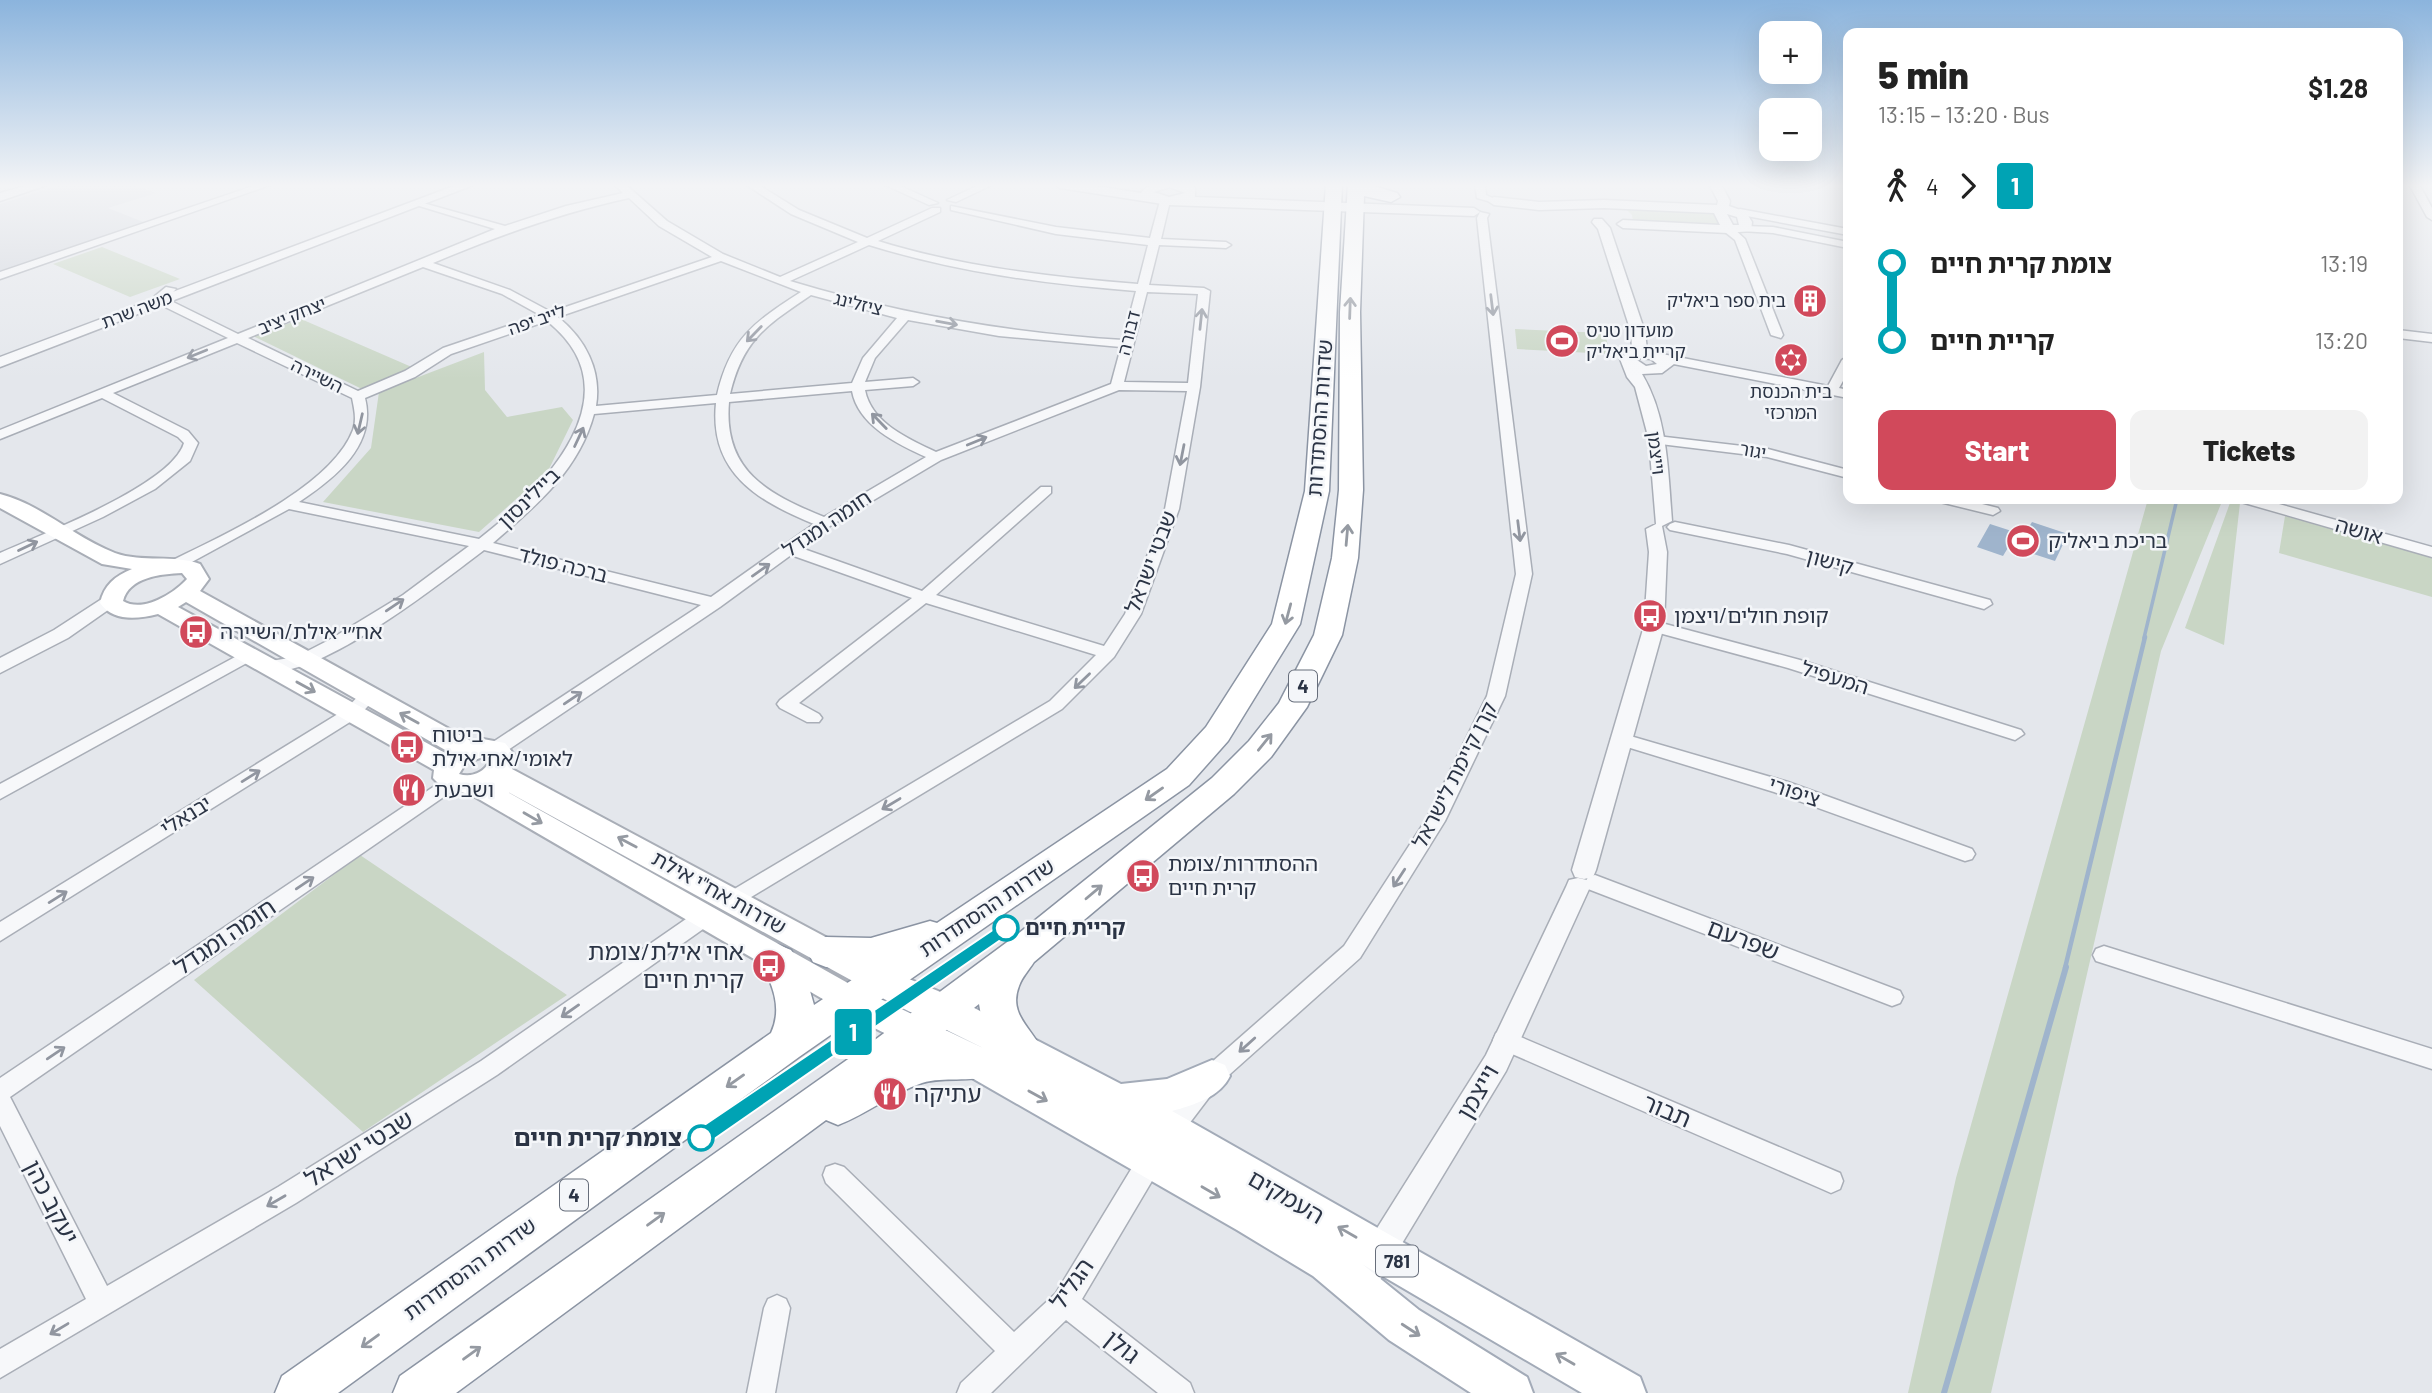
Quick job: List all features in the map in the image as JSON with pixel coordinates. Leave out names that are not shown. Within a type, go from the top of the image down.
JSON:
[{"type":"highway","name":"שדרות ההסתדרות","points":[[299,1393],[785,1045],[1178,777],[1217,734],[1286,624],[1317,491],[1336,249]]},
{"type":"highway","name":"שדרות ההסתדרות","points":[[417,1393],[1027,947],[1223,786],[1260,749],[1292,708],[1328,635],[1345,558],[1351,490],[1350,312],[1344,249]]},
{"type":"highway","points":[[826,952],[871,953],[922,939],[969,919]]},
{"type":"highway","points":[[1023,1050],[1003,1027],[998,994],[1006,972],[1027,947]]},
{"type":"highway","points":[[778,960],[795,994],[794,1024],[785,1045]]},
{"type":"highway","points":[[741,1158],[915,1067],[950,1059],[978,1063]]},
{"type":"main road","points":[[0,500],[110,559],[192,569],[197,573],[194,586],[160,606],[119,597]]},
{"type":"main road","points":[[110,559],[119,597]]},
{"type":"main road","points":[[119,597],[167,567]]},
{"type":"main road","name":"שדרות אח\"י אילת","points":[[186,593],[304,659],[360,704]]},
{"type":"main road","name":"שדרות אח\"י אילת","points":[[160,606],[259,661],[360,704],[472,767],[733,900],[826,952],[866,990]]},
{"type":"main road","name":"שדרות אח\"י אילת","points":[[472,767],[778,960],[866,990],[929,1020]]},
{"type":"main road","name":"העמקים","points":[[929,1020],[1023,1050],[1117,1101],[1161,1144],[1328,1262],[1404,1325],[1511,1393]]},
{"type":"main road","name":"העמקים","points":[[929,1020],[978,1063],[1161,1144],[1382,1252],[1624,1393]]},
{"type":"main road","points":[[1117,1101],[1166,1097],[1198,1086],[1212,1076]]},
{"type":"street","points":[[0,276],[79,249]]},
{"type":"street","name":"משה שרת","points":[[0,353],[278,249]]},
{"type":"street","name":"משה שרת","points":[[0,362],[298,249]]},
{"type":"street","name":"יצחק יציב","points":[[0,435],[457,249]]},
{"type":"street","name":"ציזלינג","points":[[708,249],[808,292],[905,316],[1020,337],[1125,344]]},
{"type":"street","points":[[780,281],[856,249]]},
{"type":"street","points":[[896,249],[1002,273],[1141,289]]},
{"type":"street","name":"דבורה","points":[[1117,386],[1125,344],[1152,249]]},
{"type":"street","name":"קרן קיימת לישראל","points":[[1161,1144],[1212,1076],[1352,952],[1435,821],[1496,696],[1524,573],[1486,249]]},
{"type":"street","points":[[1611,249],[1651,362]]},
{"type":"street","points":[[1619,249],[1651,362]]},
{"type":"street","points":[[1744,249],[1777,335]]},
{"type":"street","name":"לייב יפה","points":[[358,396],[411,374],[447,351],[722,257]]},
{"type":"street","name":"ביילינסון","points":[[0,792],[259,661],[304,659],[375,618],[480,544],[537,496],[569,459],[591,410],[588,369],[577,344],[551,316],[524,301],[423,263]]},
{"type":"street","points":[[160,301],[161,296],[170,289]]},
{"type":"street","name":"שבטי ישראל","points":[[733,900],[1056,705],[1108,653],[1133,614],[1172,509],[1194,387],[1204,291],[1141,289]]},
{"type":"street","points":[[808,292],[750,337],[734,357],[721,399],[719,426],[729,455],[744,476],[771,499],[825,523]]},
{"type":"street","name":"השיירה","points":[[160,301],[358,396],[363,414],[360,431],[341,460],[288,504],[167,567]]},
{"type":"street","points":[[905,316],[867,361],[858,387],[864,405],[878,424],[903,441],[936,457]]},
{"type":"street","points":[[2403,335],[2432,338]]},
{"type":"street","points":[[1651,362],[1709,368],[1843,393]]},
{"type":"street","name":"וייצמן","points":[[1358,1287],[1496,1063],[1504,1040],[1585,880],[1620,739],[1654,626],[1658,552],[1666,527],[1657,440],[1643,386],[1651,362]]},
{"type":"street","points":[[1832,390],[1843,369]]},
{"type":"street","points":[[591,410],[913,383]]},
{"type":"street","name":"חומה ומגדל","points":[[0,1091],[714,603],[825,523],[936,457],[1117,386],[1194,387]]},
{"type":"street","points":[[0,559],[164,477],[187,457],[191,443],[183,434],[102,393]]},
{"type":"street","name":"יגור","points":[[1657,440],[1768,453],[1843,473]]},
{"type":"street","points":[[813,718],[786,705],[923,597],[1046,490]]},
{"type":"street","name":"ברכה פולד","points":[[288,504],[480,544],[714,603]]},
{"type":"street","points":[[1965,504],[1993,511]]},
{"type":"street","name":"אושה","points":[[2264,504],[2432,552]]},
{"type":"street","name":"קישון","points":[[1666,527],[1789,550],[1984,604]]},
{"type":"street","points":[[790,549],[923,597],[1108,653]]},
{"type":"street","points":[[0,666],[61,634],[119,597]]},
{"type":"street","name":"המעפיל","points":[[1654,626],[1794,664],[2015,734]]},
{"type":"street","name":"יבנאלי","points":[[0,933],[360,704]]},
{"type":"street","name":"ציפורי","points":[[1620,739],[1781,787],[1965,853]]},
{"type":"street","name":"שפרעם","points":[[1585,880],[1892,997]]},
{"type":"street","name":"שבטי ישראל","points":[[0,1364],[287,1195],[478,1075],[706,916]]},
{"type":"street","points":[[2104,955],[2432,1059]]},
{"type":"street","name":"תבור","points":[[1504,1040],[1831,1181]]},
{"type":"street","name":"יעקב כהן","points":[[0,1102],[102,1303]]},
{"type":"street","name":"הגליל","points":[[971,1393],[1065,1302],[1161,1144]]},
{"type":"street","points":[[835,1175],[1015,1352]]},
{"type":"street","name":"גולן","points":[[1065,1302],[1180,1393]]},
{"type":"street","points":[[761,1393],[777,1308]]},
{"type":"shaded area","points":[[0,249],[69,249],[0,272]]},
{"type":"green space","points":[[96,249],[107,249],[180,279],[130,297],[53,264]]},
{"type":"green space","points":[[301,319],[414,368],[362,389],[253,336]]},
{"type":"green space","name":"מועדון טניס קריית ביאליק","points":[[1515,329],[1605,333],[1610,354],[1517,349]]},
{"type":"green space","points":[[484,352],[485,390],[507,417],[562,407],[573,420],[548,471],[479,532],[323,502],[371,448],[379,392]]},
{"type":"green space","points":[[2147,504],[2221,504],[2161,651],[1991,1393],[1908,1393],[1956,1178]]},
{"type":"green space","points":[[2230,504],[2240,504],[2224,645],[2185,628]]},
{"type":"green space","points":[[2285,516],[2432,557],[2432,597],[2279,553]]},
{"type":"green space","points":[[360,855],[567,995],[363,1132],[194,980]]},
{"type":"water","name":"בריכת ביאליק","points":[[2032,522],[2068,534],[2055,561],[2009,546],[2003,556],[1977,547],[1990,524],[2024,535]]},
{"type":"waterway","points":[[2144,638],[2176,504]]},
{"type":"waterway","points":[[2065,968],[2145,637]]},
{"type":"waterway","points":[[1944,1393],[2066,967]]},
{"type":"bus line","name":"1","points":[[701,1138],[826,1049],[1006,928]]},
{"type":"place","name":"בית ספר ביאליק","points":[[1810,301]]},
{"type":"place","name":"מועדון טניס קריית ביאליק","points":[[1562,341]]},
{"type":"place","name":"בית הכנסת המרכזי","points":[[1791,360]]},
{"type":"place","name":"בריכת ביאליק","points":[[2023,541]]},
{"type":"place","name":"קופת חולים/ויצמן","points":[[1650,616]]},
{"type":"place","name":"אח״י אילת/השיירה","points":[[196,632]]},
{"type":"place","name":"ביטוח לאומי/אחי אילת","points":[[407,747]]},
{"type":"place","name":"ושבעת","points":[[409,790]]},
{"type":"place","name":"ההסתדרות/צומת קרית חיים","points":[[1143,876]]},
{"type":"place","name":"קריית חיים","points":[[1006,928]]},
{"type":"place","name":"אחי אילת/צומת קרית חיים","points":[[769,966]]},
{"type":"place","name":"עתיקה","points":[[890,1094]]},
{"type":"place","name":"צומת קרית חיים","points":[[701,1138]]}]
